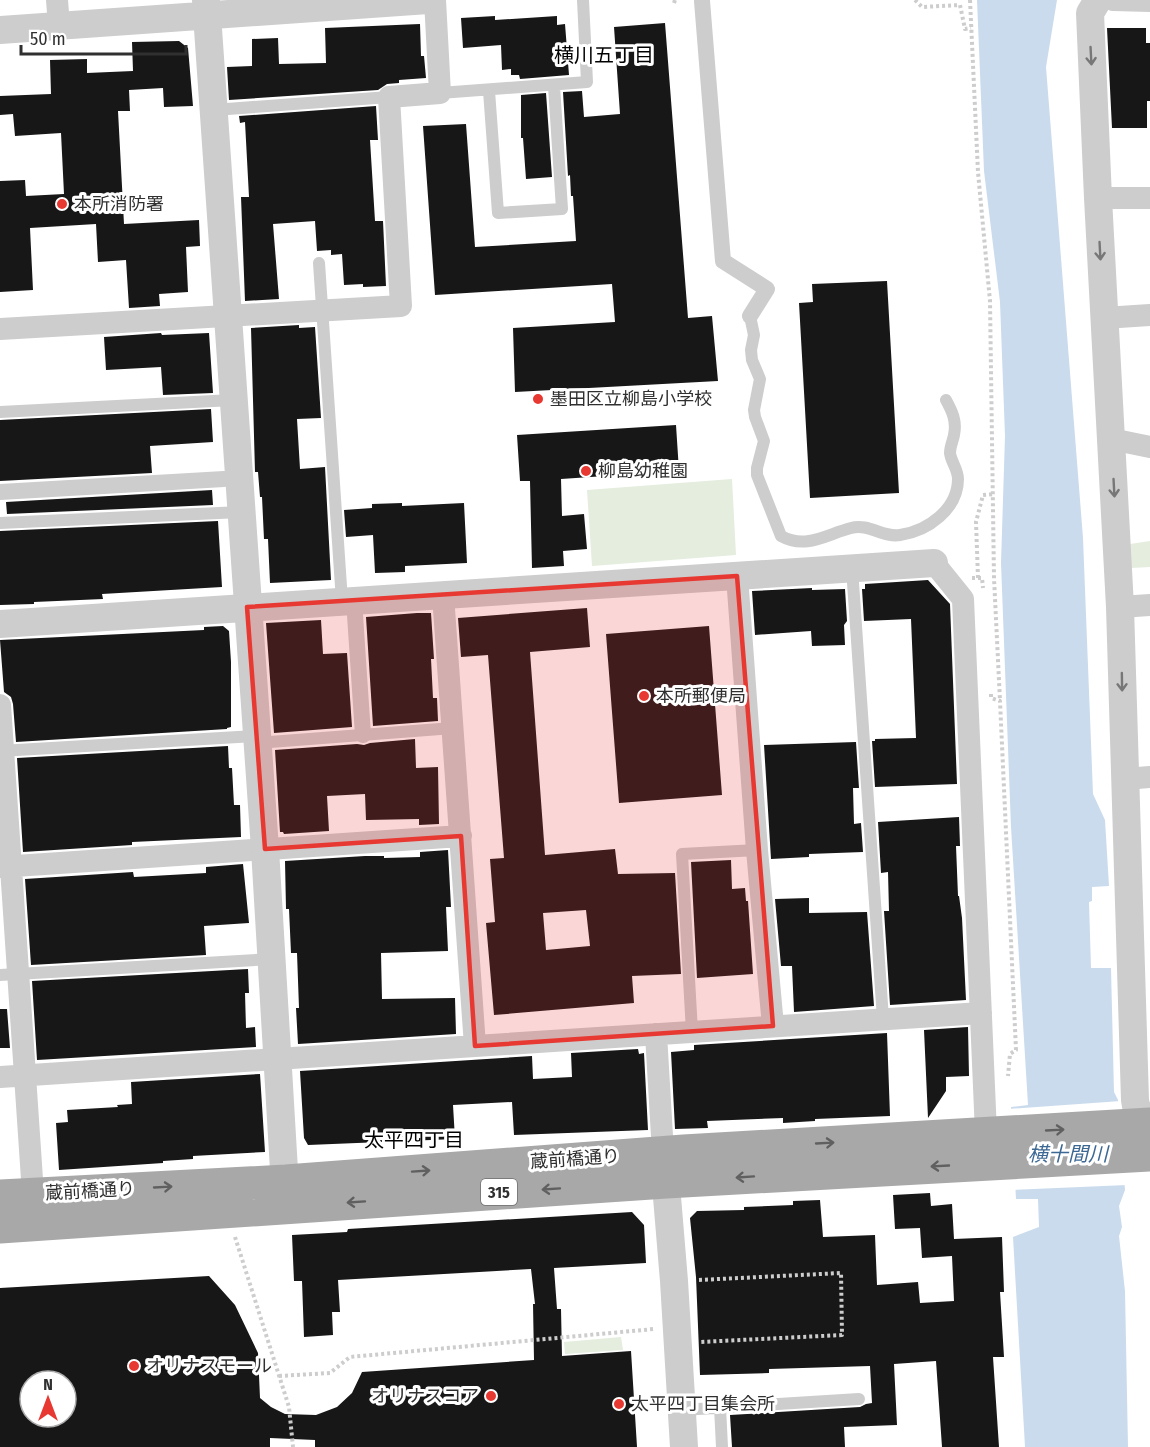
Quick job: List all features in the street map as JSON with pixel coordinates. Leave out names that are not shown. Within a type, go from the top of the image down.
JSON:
[{"type":"main road","name":"蔵前橋通り","points":[[0,1227],[286,1194],[993,1143],[1144,1136]]},
{"type":"main road","name":"蔵前橋通り","points":[[0,1196],[286,1194]]},
{"type":"street","points":[[0,30],[58,13],[428,0]]},
{"type":"street","points":[[0,329],[402,306],[389,97],[440,93],[435,0]]},
{"type":"street","points":[[1098,0],[1089,14],[1120,607],[1137,778],[1142,998],[1135,1100],[1144,1136]]},
{"type":"street","points":[[1113,0],[1150,1]]},
{"type":"street","points":[[702,1],[723,261],[767,289],[750,316]]},
{"type":"street","points":[[207,8],[265,849],[286,1194]]},
{"type":"street","points":[[1098,198],[1150,198]]},
{"type":"street","points":[[1104,318],[1150,315]]},
{"type":"street","points":[[1111,440],[1150,447]]},
{"type":"street","points":[[0,492],[224,479]]},
{"type":"street","points":[[0,624],[934,563],[963,599],[981,1012],[993,1143]]},
{"type":"street","points":[[737,576],[757,850],[773,1026]]},
{"type":"street","points":[[443,595],[475,1046]]},
{"type":"street","points":[[348,601],[363,735]]},
{"type":"street","points":[[1120,607],[1150,605]]},
{"type":"street","points":[[0,705],[10,974],[24,1076],[33,1194]]},
{"type":"street","points":[[6,867],[461,836]]},
{"type":"street","points":[[0,1077],[981,1012]]},
{"type":"street","points":[[656,1034],[674,1281],[668,1336],[682,1410],[684,1447]]},
{"type":"lane","points":[[440,93],[587,82],[583,0]]},
{"type":"lane","points":[[489,91],[498,213],[562,209],[554,86]]},
{"type":"lane","points":[[213,110],[389,97]]},
{"type":"lane","points":[[319,263],[348,601]]},
{"type":"lane","points":[[750,316],[754,335],[752,360],[760,379],[754,410],[764,441],[757,475],[781,536],[790,541],[824,539],[852,527],[865,527],[898,536],[927,527],[945,512],[956,492],[958,477],[950,455],[954,434],[954,415],[946,400]]},
{"type":"lane","points":[[0,412],[233,400]]},
{"type":"lane","points":[[0,523],[241,512]]},
{"type":"lane","points":[[852,568],[883,1019]]},
{"type":"lane","points":[[2,751],[363,735],[453,728]]},
{"type":"lane","points":[[692,1032],[682,854],[757,850]]},
{"type":"lane","points":[[10,974],[272,959]]},
{"type":"lane","points":[[682,1410],[859,1399]]},
{"type":"lane","points":[[720,1407],[722,1447]]},
{"type":"path","points":[[915,0],[922,7],[960,5],[965,28],[971,28]]},
{"type":"path","points":[[970,0],[978,172],[990,301],[994,578],[1016,1050],[1010,1054]]},
{"type":"path","points":[[978,578],[976,522],[983,495],[994,494]]},
{"type":"path","points":[[963,572],[972,578],[982,578],[983,589]]},
{"type":"path","points":[[990,687],[991,699],[1000,701]]},
{"type":"path","points":[[233,1230],[289,1407],[293,1447]]},
{"type":"path","points":[[279,1376],[330,1373],[350,1357],[668,1336],[842,1335],[841,1273],[674,1281]]},
{"type":"highlighted area","points":[[737,576],[773,1026],[475,1046],[461,836],[265,849],[247,607]]},
{"type":"green space","points":[[732,479],[736,555],[592,566],[587,490]]},
{"type":"green space","points":[[1150,541],[1150,567],[1131,568],[1130,544]]},
{"type":"green space","points":[[621,1337],[623,1350],[565,1354],[564,1342]]},
{"type":"water","name":"横十間川","points":[[977,0],[1057,0],[1046,67],[1083,538],[1093,794],[1105,820],[1109,886],[1092,887],[1092,901],[1089,902],[1091,968],[1111,968],[1114,1092],[1118,1100],[1125,1190],[1119,1206],[1122,1227],[1119,1236],[1125,1291],[1128,1447],[1025,1447],[1013,1237],[1039,1227],[1038,1199],[1016,1199],[1011,1107],[1028,1105],[1011,827],[1001,563],[1005,436],[1000,302],[984,171]]},
{"type":"pier","points":[[1121,1101],[1127,1185],[1013,1190],[1008,1109]]},
{"type":"building","points":[[495,16],[495,20],[557,16],[557,25],[565,24],[569,75],[520,79],[519,75],[511,75],[511,69],[502,70],[501,45],[463,48],[461,18]]},
{"type":"building","points":[[665,23],[688,318],[712,316],[718,381],[515,392],[513,328],[615,322],[612,284],[435,295],[423,126],[466,124],[475,247],[576,241],[573,196],[571,196],[570,175],[568,176],[563,92],[582,91],[584,117],[620,114],[614,27]]},
{"type":"building","points":[[420,24],[421,56],[424,56],[426,78],[399,80],[399,83],[387,84],[378,90],[229,100],[227,67],[252,66],[252,39],[278,38],[279,64],[326,63],[325,28]]},
{"type":"building","points":[[1107,28],[1146,28],[1146,43],[1150,43],[1150,101],[1147,101],[1147,128],[1112,128]]},
{"type":"building","points":[[179,41],[188,48],[193,106],[164,107],[163,88],[129,90],[130,111],[118,111],[124,224],[199,220],[200,246],[186,247],[188,292],[159,294],[160,306],[129,308],[126,260],[98,262],[96,224],[30,228],[33,290],[0,292],[0,181],[25,180],[26,196],[64,194],[61,133],[15,136],[13,114],[0,115],[0,96],[51,94],[50,60],[87,59],[87,73],[133,71],[132,42]]},
{"type":"building","points":[[546,93],[552,177],[526,179],[523,138],[521,138],[521,95]]},
{"type":"building","points":[[376,106],[378,140],[370,140],[375,221],[383,221],[386,286],[344,285],[342,254],[331,255],[331,250],[317,251],[315,221],[273,224],[279,299],[245,301],[241,197],[249,197],[245,122],[240,123],[239,116]]},
{"type":"building","points":[[887,281],[899,493],[810,498],[799,303],[813,302],[812,284]]},
{"type":"building","points":[[299,325],[299,328],[315,327],[321,418],[297,419],[300,469],[325,467],[331,580],[270,583],[268,539],[264,539],[262,497],[260,497],[258,472],[255,472],[251,328]]},
{"type":"building","points":[[161,333],[162,335],[209,333],[213,393],[163,395],[161,367],[106,370],[104,337]]},
{"type":"building","points":[[211,409],[213,442],[150,446],[152,473],[0,481],[0,420]]},
{"type":"building","points":[[676,425],[679,471],[561,479],[562,516],[584,514],[587,549],[563,551],[564,566],[532,568],[530,481],[520,481],[517,435]]},
{"type":"building","points":[[212,490],[213,505],[7,514],[6,502]]},
{"type":"building","points":[[402,503],[402,506],[464,503],[467,563],[405,566],[405,572],[375,573],[373,535],[346,537],[344,510],[372,508],[372,504]]},
{"type":"building","points":[[218,521],[222,587],[102,594],[103,599],[0,605],[0,531]]},
{"type":"building","points":[[928,580],[950,604],[957,784],[875,787],[872,741],[916,738],[911,619],[864,621],[862,589],[865,589],[865,584]]},
{"type":"building","points":[[812,588],[812,590],[845,589],[847,621],[844,625],[845,645],[812,646],[811,631],[755,635],[752,591]]},
{"type":"building","points":[[587,608],[590,647],[530,652],[545,855],[615,849],[618,874],[675,873],[681,974],[632,976],[634,1003],[494,1015],[486,923],[495,922],[490,859],[504,858],[488,655],[461,657],[458,618]],"holes":[[[586,910],[590,946],[546,950],[543,913]]]},
{"type":"building","points":[[431,613],[434,659],[431,659],[433,698],[437,698],[438,721],[373,726],[366,617]]},
{"type":"building","points":[[321,620],[323,654],[347,653],[352,727],[274,733],[266,623]]},
{"type":"building","points":[[223,626],[229,631],[231,727],[16,742],[13,704],[11,697],[4,692],[0,640],[204,630],[204,627]]},
{"type":"building","points":[[709,626],[722,795],[619,803],[606,634]]},
{"type":"building","points":[[415,739],[416,768],[438,767],[439,824],[419,825],[419,819],[366,820],[365,794],[327,796],[329,831],[284,834],[280,832],[275,750],[364,745]]},
{"type":"building","points":[[856,742],[859,788],[853,788],[854,824],[861,823],[863,852],[809,854],[809,857],[771,859],[764,745]]},
{"type":"building","points":[[228,746],[234,805],[240,805],[241,837],[132,842],[132,845],[23,852],[17,758]]},
{"type":"building","points":[[959,817],[960,846],[956,846],[966,1000],[890,1005],[884,911],[889,911],[888,872],[881,873],[878,822]]},
{"type":"building","points":[[448,850],[451,907],[446,907],[448,951],[381,953],[382,999],[455,998],[456,1034],[298,1044],[297,953],[291,953],[289,909],[286,909],[285,861],[365,856],[420,857],[420,852]]},
{"type":"building","points":[[731,860],[732,889],[745,888],[746,901],[748,901],[753,974],[697,978],[691,862]]},
{"type":"building","points":[[243,864],[249,923],[204,926],[206,955],[31,965],[25,879],[133,872],[134,877],[206,873],[206,867]]},
{"type":"building","points":[[809,898],[809,913],[867,912],[874,1006],[794,1012],[792,966],[781,966],[775,899]]},
{"type":"building","points":[[248,969],[249,993],[245,993],[246,1028],[255,1027],[256,1047],[37,1060],[32,981]]},
{"type":"building","points":[[0,1009],[7,1009],[10,1048],[0,1048]]},
{"type":"building","points":[[968,1027],[969,1076],[946,1077],[946,1091],[928,1118],[924,1030]]},
{"type":"building","points":[[887,1033],[890,1116],[815,1119],[815,1121],[783,1123],[783,1118],[707,1121],[708,1128],[675,1129],[671,1052],[694,1050],[694,1045]]},
{"type":"building","points":[[638,1049],[639,1054],[644,1053],[648,1130],[514,1135],[512,1102],[453,1105],[455,1139],[308,1145],[304,1138],[300,1071],[532,1056],[533,1079],[572,1077],[571,1053]]},
{"type":"building","points":[[260,1074],[265,1152],[193,1156],[193,1159],[163,1161],[163,1163],[59,1170],[56,1123],[68,1122],[67,1110],[132,1104],[131,1082]]},
{"type":"building","points":[[930,1193],[931,1206],[952,1204],[954,1239],[1002,1237],[1004,1292],[1000,1292],[1004,1357],[993,1357],[999,1447],[942,1447],[936,1361],[894,1364],[897,1425],[844,1427],[845,1447],[732,1447],[730,1415],[860,1407],[872,1403],[870,1366],[769,1369],[769,1373],[700,1375],[696,1277],[690,1218],[697,1211],[744,1210],[744,1207],[793,1205],[793,1201],[820,1200],[823,1237],[875,1235],[877,1285],[918,1282],[920,1303],[954,1301],[952,1256],[922,1258],[920,1228],[895,1229],[893,1195]]},
{"type":"building","points":[[632,1212],[644,1225],[646,1263],[554,1268],[557,1309],[561,1309],[562,1356],[631,1351],[637,1447],[315,1447],[315,1440],[270,1438],[270,1447],[0,1447],[0,1288],[209,1276],[235,1305],[258,1353],[260,1398],[285,1414],[316,1415],[337,1407],[352,1393],[362,1372],[534,1360],[533,1304],[535,1304],[531,1269],[338,1280],[340,1312],[332,1312],[333,1335],[304,1337],[302,1281],[294,1281],[292,1235],[347,1232],[348,1229]]},
{"type":"place","name":"本所消防署","points":[[62,204]]},
{"type":"place","name":"墨田区立柳島小学校","points":[[538,399]]},
{"type":"place","name":"柳島幼稚園","points":[[586,471]]},
{"type":"place","name":"本所郵便局","points":[[644,696]]},
{"type":"place","name":"オリナスモール","points":[[134,1366]]},
{"type":"place","name":"オリナスコア","points":[[491,1396]]},
{"type":"place","name":"太平四丁目集会所","points":[[619,1404]]},
{"type":"district","name":"横川五丁目","points":[[604,55]]},
{"type":"district","name":"太平四丁目","points":[[414,1140]]}]
